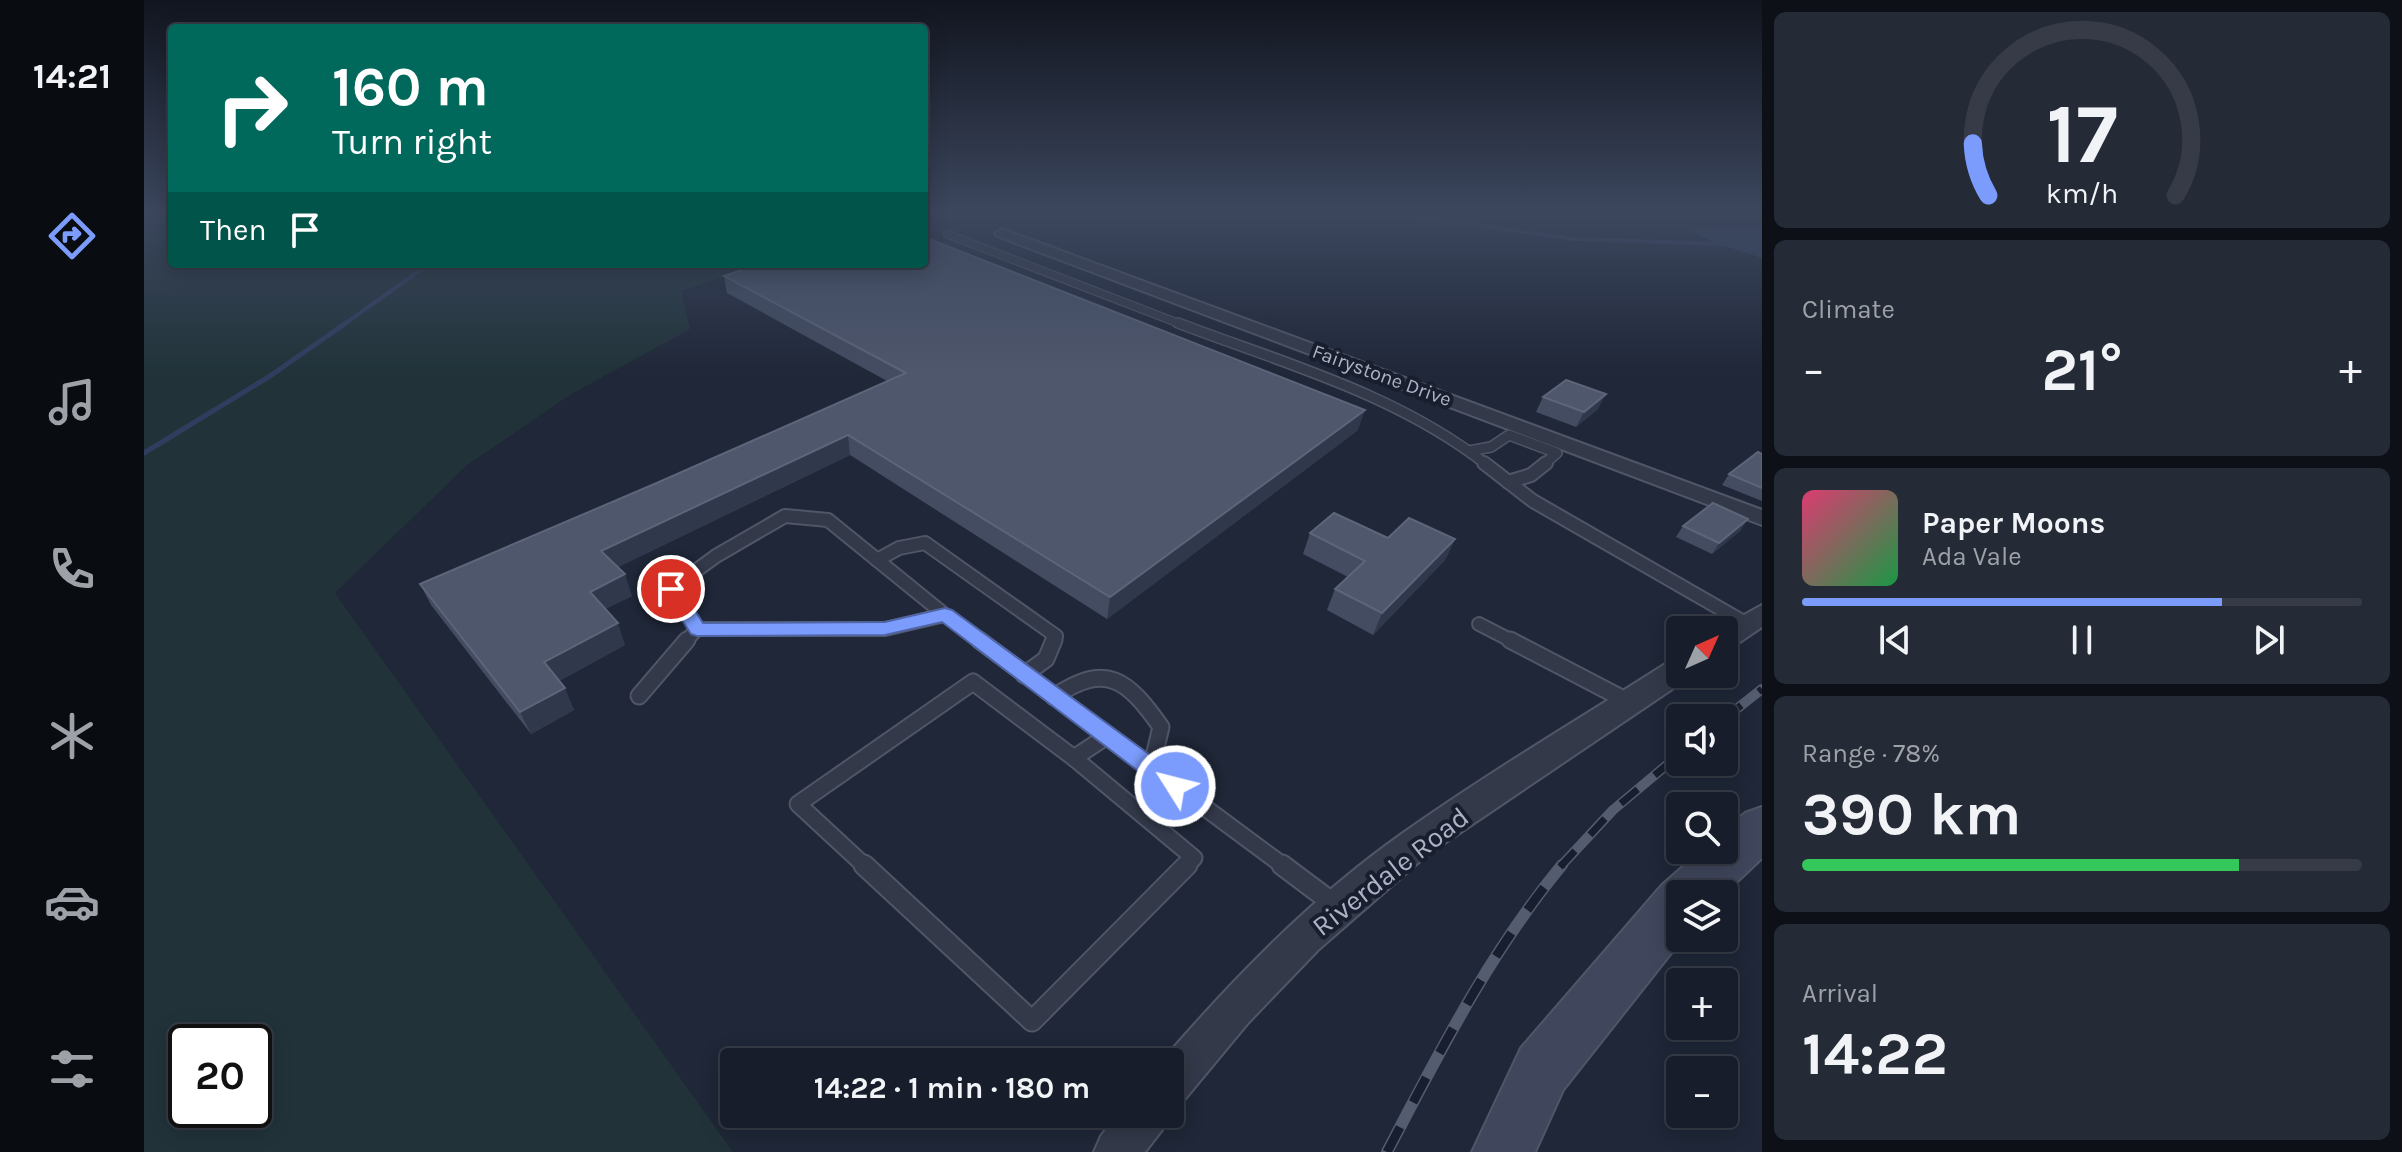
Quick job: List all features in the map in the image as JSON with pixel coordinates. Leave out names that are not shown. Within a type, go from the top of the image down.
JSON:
[{"type":"main road","points":[[1704,880],[1762,828]]},
{"type":"main road","points":[[1503,1152],[1542,1069],[1666,919]]},
{"type":"street","name":"Fairystone Drive","points":[[1092,267],[1762,518]]},
{"type":"street","name":"Riverdale Road","points":[[1184,1068],[1234,1009],[1305,937],[1415,844],[1666,678]]},
{"type":"street","points":[[1117,1152],[1135,1128]]},
{"type":"lane","points":[[1032,267],[1395,406],[1469,451],[1533,501],[1744,626]]},
{"type":"lane","points":[[1469,451],[1491,447],[1509,435],[1557,453],[1531,475],[1508,482]]},
{"type":"lane","points":[[697,629],[671,589],[716,556],[785,516],[828,520],[1024,675],[1339,908]]},
{"type":"lane","points":[[877,560],[899,548],[925,543],[1056,636],[1046,659],[1024,675]]},
{"type":"lane","points":[[639,696],[697,629],[885,629],[945,615]]},
{"type":"lane","points":[[1479,624],[1629,702]]},
{"type":"lane","points":[[1054,697],[1082,679],[1111,679],[1142,700],[1161,727],[1151,769]]},
{"type":"lane","points":[[973,682],[1074,758],[1194,858],[1032,1021],[798,804],[973,682]]},
{"type":"lane","points":[[1074,758],[1107,736]]},
{"type":"shaded area","points":[[144,267],[751,268],[681,291],[690,329],[570,395],[466,466],[335,593],[733,1152],[144,1152]]},
{"type":"building","points":[[1000,267],[1365,410],[1110,597],[848,435],[601,551],[625,574],[590,592],[618,623],[544,662],[565,688],[520,712],[420,584],[906,373],[724,276],[748,268]]},
{"type":"building","points":[[1566,380],[1606,394],[1584,412],[1543,397]]},
{"type":"building","points":[[1758,452],[1762,454],[1762,488],[1729,474]]},
{"type":"building","points":[[1713,503],[1748,519],[1719,543],[1683,526]]},
{"type":"building","points":[[1334,513],[1388,538],[1409,518],[1455,539],[1382,613],[1335,589],[1365,561],[1310,533]]},
{"type":"waterway","points":[[343,325],[423,268]]},
{"type":"waterway","points":[[144,453],[270,376],[346,323]]},
{"type":"railway","points":[[1738,708],[1762,689]]},
{"type":"railway","points":[[1560,867],[1613,810],[1666,766]]},
{"type":"railway","points":[[1387,1152],[1489,968],[1562,865]]},
{"type":"route","points":[[671,589],[697,629],[885,629],[945,615],[1175,786]]}]
